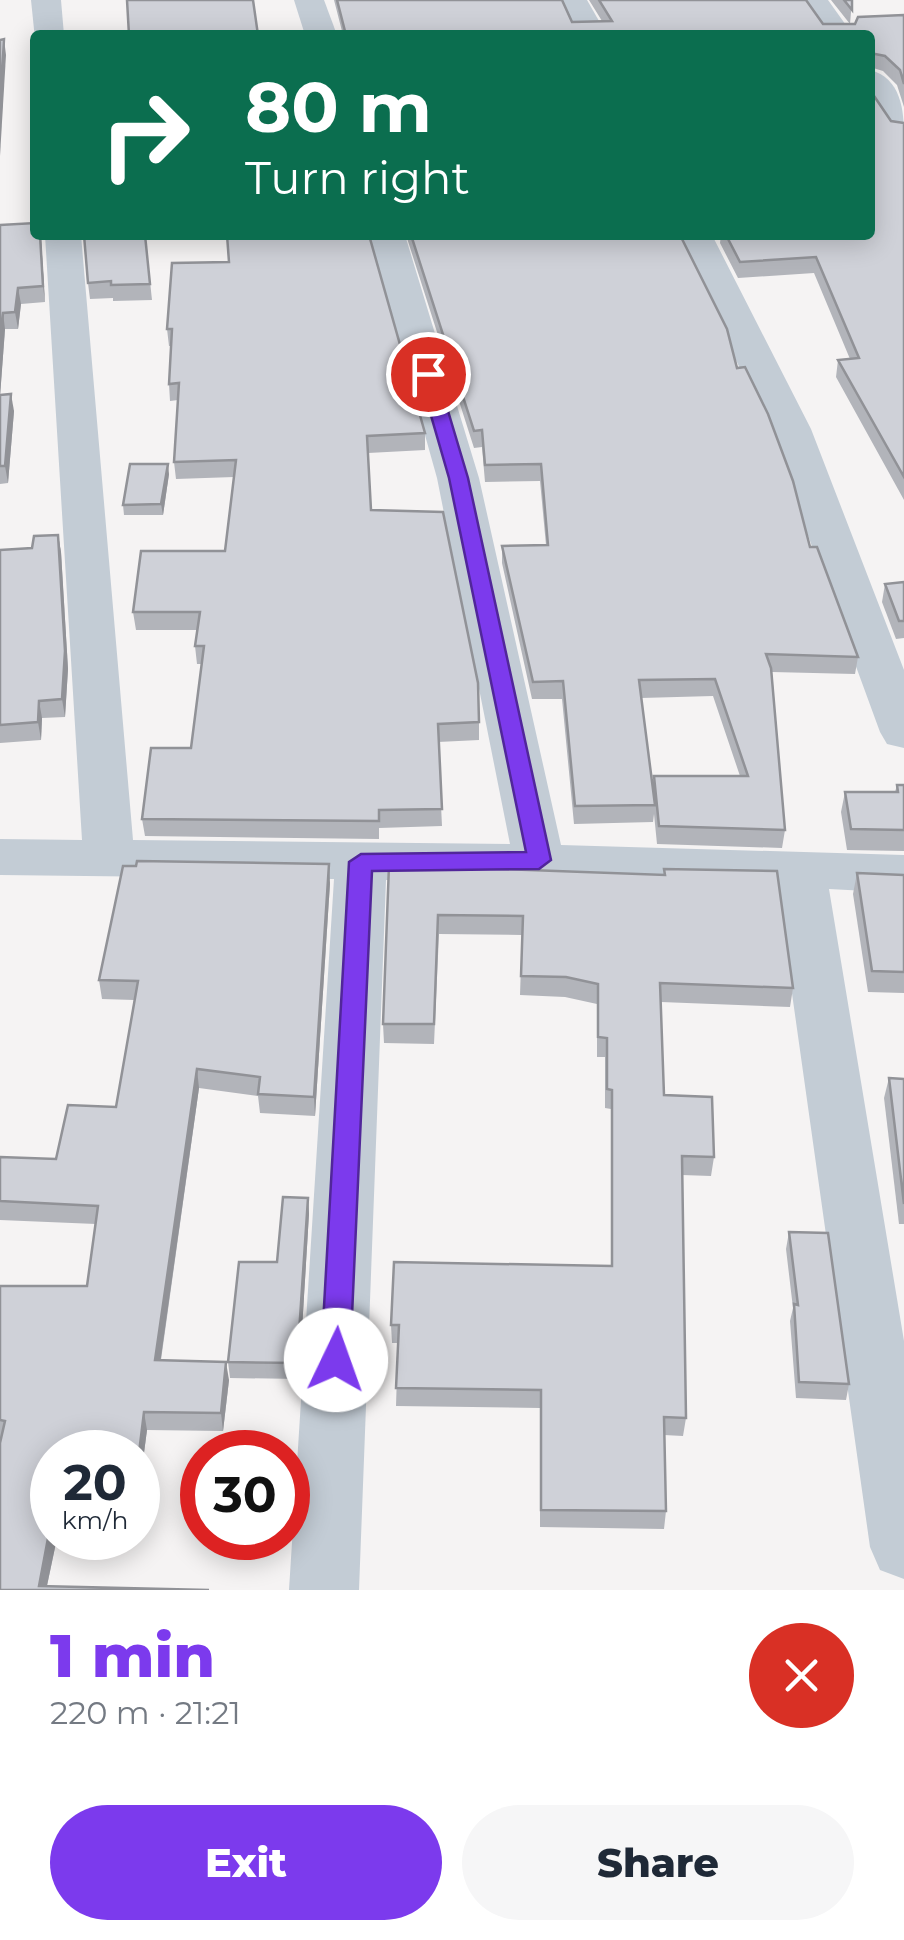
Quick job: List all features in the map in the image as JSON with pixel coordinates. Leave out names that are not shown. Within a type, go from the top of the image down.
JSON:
[{"type":"street","points":[[46,0],[48,30]]},
{"type":"street","points":[[309,0],[319,30]]},
{"type":"street","points":[[572,0],[588,30]]},
{"type":"street","points":[[812,0],[834,30]]},
{"type":"street","points":[[875,87],[904,127]]},
{"type":"street","points":[[63,240],[109,859]]},
{"type":"street","points":[[389,240],[458,478],[539,860]]},
{"type":"street","points":[[696,240],[790,429],[904,732]]},
{"type":"street","points":[[0,858],[539,860],[904,874]]},
{"type":"street","points":[[324,1590],[361,862]]},
{"type":"street","points":[[800,869],[904,1546]]},
{"type":"building","points":[[127,0],[253,0],[257,30],[129,30]]},
{"type":"building","points":[[337,0],[562,0],[572,22],[612,21],[599,0],[806,0],[823,24],[855,24],[858,17],[904,15],[904,84],[900,70],[885,56],[875,54],[875,30],[345,30]]},
{"type":"building","points":[[4,39],[0,110],[0,40]]},
{"type":"building","points":[[875,97],[891,121],[904,123],[904,477],[838,360],[859,358],[816,257],[740,262],[729,240],[875,240]]},
{"type":"building","points":[[30,223],[30,240],[40,240],[43,286],[18,288],[15,312],[3,313],[0,345],[0,225]]},
{"type":"building","points":[[84,240],[146,240],[150,284],[88,283]]},
{"type":"building","points":[[227,240],[370,240],[425,433],[367,436],[371,510],[443,512],[478,683],[479,722],[438,724],[442,809],[379,810],[379,821],[142,819],[151,748],[191,748],[204,646],[195,646],[200,612],[133,612],[141,551],[225,551],[236,460],[174,462],[179,383],[169,384],[172,329],[167,329],[172,263],[229,262]]},
{"type":"building","points":[[413,240],[682,240],[727,329],[737,368],[745,367],[768,414],[793,481],[810,547],[817,547],[858,657],[766,654],[771,668],[785,830],[659,826],[654,776],[748,776],[715,679],[639,680],[655,805],[575,806],[563,681],[533,682],[502,546],[548,545],[541,464],[485,465],[482,430],[474,431]]},
{"type":"building","points":[[11,394],[5,466],[0,466],[0,395]]},
{"type":"building","points":[[130,464],[168,464],[161,504],[123,505]]},
{"type":"building","points":[[58,535],[65,651],[62,699],[39,701],[38,722],[0,725],[0,550],[32,548],[34,536]]},
{"type":"building","points":[[904,582],[904,621],[899,621],[885,584]]},
{"type":"building","points":[[897,785],[904,785],[904,830],[851,829],[845,792],[898,792]]},
{"type":"building","points":[[137,861],[329,864],[314,1097],[258,1094],[260,1077],[197,1069],[155,1360],[226,1362],[221,1413],[144,1412],[142,1430],[30,1430],[30,1560],[44,1560],[39,1586],[209,1590],[0,1590],[0,1443],[5,1421],[0,1420],[0,1286],[87,1286],[98,1206],[0,1201],[0,1157],[56,1159],[68,1105],[116,1107],[138,981],[99,980],[123,866],[136,866]]},
{"type":"building","points":[[389,865],[665,875],[664,869],[777,871],[793,988],[660,983],[664,1095],[712,1097],[714,1157],[682,1156],[686,1418],[664,1417],[666,1511],[541,1510],[541,1390],[396,1388],[399,1325],[391,1325],[394,1262],[612,1266],[612,1090],[607,1089],[607,1038],[598,1037],[598,984],[566,977],[521,976],[523,916],[438,915],[434,1024],[383,1024]]},
{"type":"building","points":[[857,873],[904,875],[904,972],[872,971]]},
{"type":"building","points":[[889,1078],[904,1079],[904,1204]]},
{"type":"building","points":[[283,1197],[308,1198],[297,1363],[228,1362],[239,1262],[277,1262]]},
{"type":"building","points":[[789,1232],[828,1233],[849,1384],[799,1382],[794,1304],[798,1305]]},
{"type":"route","points":[[336,1360],[361,862],[539,860],[458,478],[428,374]]}]
